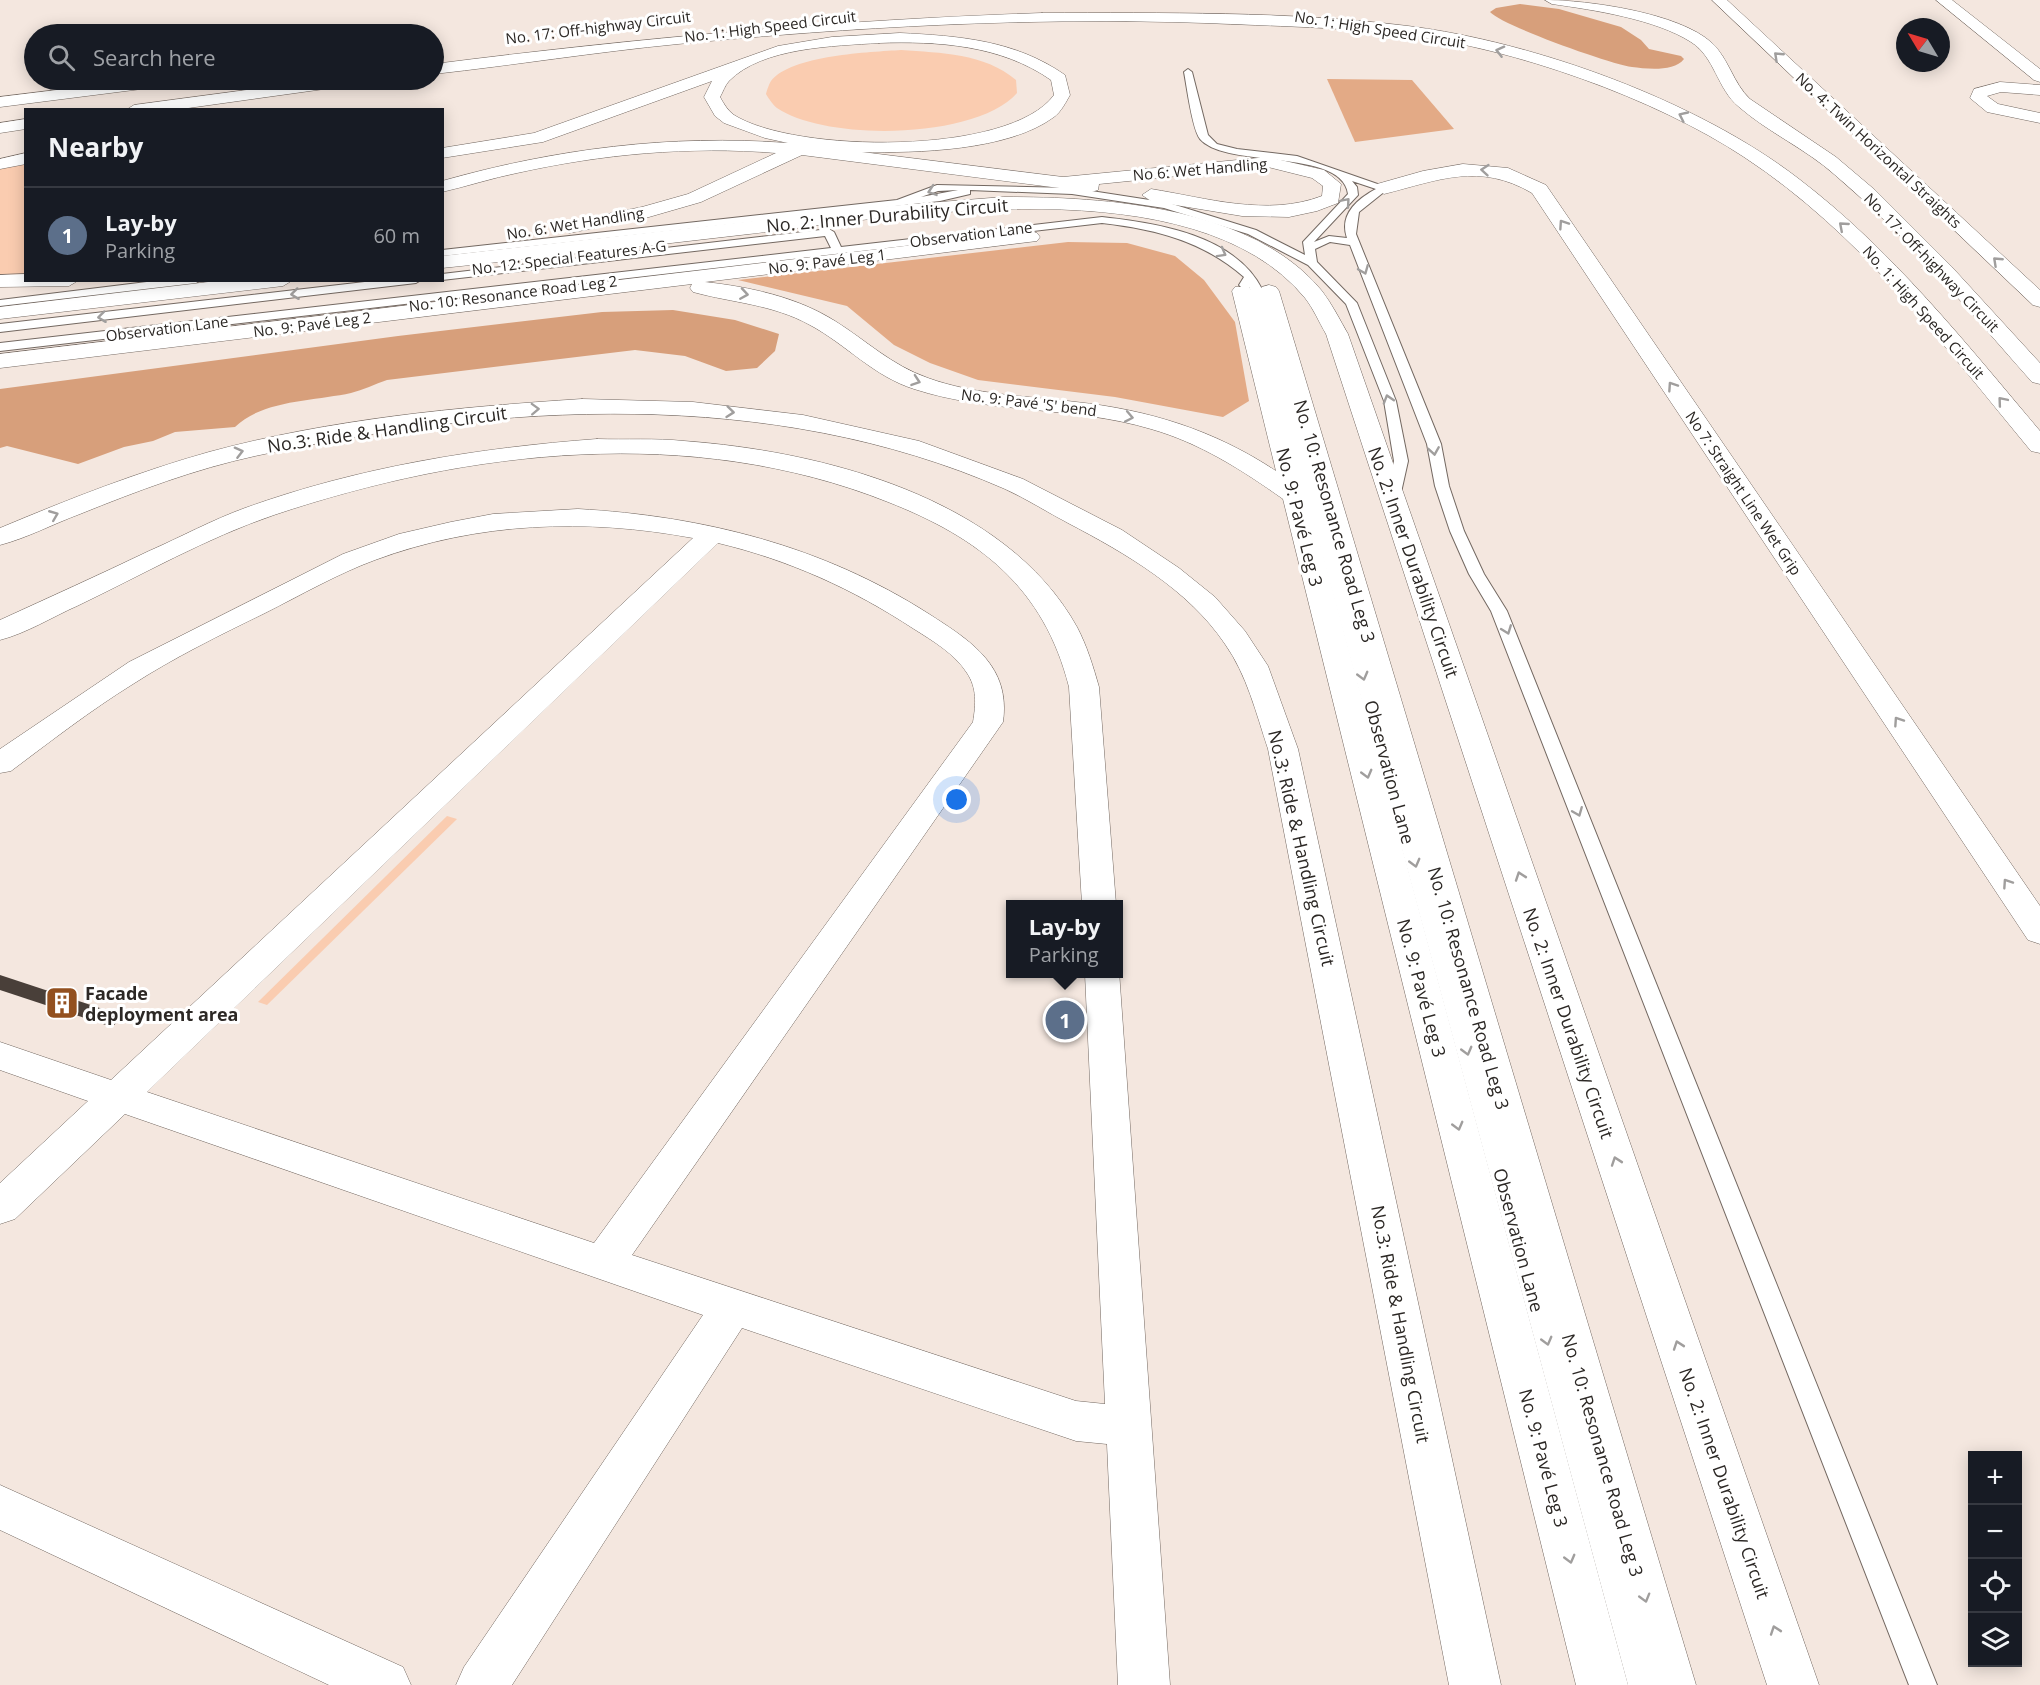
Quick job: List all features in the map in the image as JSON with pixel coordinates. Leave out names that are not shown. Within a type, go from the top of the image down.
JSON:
[{"type":"street","name":"No. 17: Off-highway Circuit","points":[[1552,0],[1606,11],[1676,30],[1696,38],[1710,49],[1720,63],[1723,78],[1730,91],[1810,146],[1873,199],[1913,238],[2040,377]]},
{"type":"street","name":"No. 4: Twin Horizontal Straights","points":[[1719,0],[2040,301]]},
{"type":"street","points":[[1943,0],[2040,77]]},
{"type":"street","name":"No. 1: High Speed Circuit","points":[[444,68],[843,17],[1038,4],[1135,4],[1240,9],[1366,24],[1465,42],[1546,64],[1620,89],[1689,119],[1759,159],[1820,206],[1886,267],[2040,446]]},
{"type":"street","points":[[444,153],[503,146],[549,135],[749,62],[792,48],[844,40],[900,38],[956,41],[1004,50],[1040,63],[1059,78],[1062,95],[1048,112],[1017,128],[972,140],[918,147],[859,148],[804,143],[759,133],[724,116],[712,97],[721,78],[749,62]]},
{"type":"street","points":[[2040,90],[1994,87],[1980,93],[1978,98],[1993,108],[2040,118]]},
{"type":"street","points":[[0,102],[94,90]]},
{"type":"street","points":[[149,108],[280,90]]},
{"type":"street","points":[[0,128],[24,124]]},
{"type":"street","name":"No. 6: Wet Handling","points":[[444,186],[554,158],[626,149],[739,146],[805,151],[859,148]]},
{"type":"street","name":"No. 6: Wet Handling","points":[[444,241],[552,230],[665,208],[713,192],[785,156],[805,151]]},
{"type":"street","name":"No 6: Wet Handling","points":[[805,151],[1064,182],[1264,212],[1304,209],[1330,199],[1333,193],[1332,184],[1327,178],[1302,168],[1231,157],[1064,182]]},
{"type":"street","points":[[0,164],[24,158]]},
{"type":"street","name":"No 7: Straight Line Wet Grip","points":[[1384,188],[1429,175],[1467,169],[1515,174],[1539,189],[2040,932]]},
{"type":"street","name":"No. 2: Inner Durability Circuit","points":[[444,262],[978,204],[1075,205],[1166,218],[1244,242],[1282,264],[1317,295],[1329,313],[1337,334],[1393,497],[1793,1685]]},
{"type":"street","name":"No. 9: Pavé Leg 1","points":[[623,286],[1028,235]]},
{"type":"street","name":"No. 10: Resonance Road Leg 2","points":[[0,354],[1028,235]]},
{"type":"street","points":[[0,281],[24,281]]},
{"type":"street","points":[[0,288],[51,282]]},
{"type":"street","points":[[0,313],[266,282]]},
{"type":"street","name":"No. 9: Pavé Leg 2","points":[[0,362],[623,286]]},
{"type":"street","name":"No. 9: Pavé 'S' bend","points":[[623,286],[712,289],[753,296],[779,304],[818,320],[866,357],[896,374],[963,395],[1004,402],[1104,412],[1149,420],[1222,447],[1295,496]]},
{"type":"street","name":"No. 9: Pavé Leg 3","points":[[1253,286],[1295,496],[1602,1685]]},
{"type":"street","name":"No. 10: Resonance Road Leg 3","points":[[1253,286],[1670,1685]]},
{"type":"street","name":"No.3: Ride & Handling Circuit","points":[[0,537],[158,475],[232,454],[297,440],[485,412],[594,407],[676,407],[753,414],[823,425],[895,441],[958,460],[1019,484],[1078,514],[1174,577],[1197,596],[1233,634],[1248,655],[1283,749],[1475,1685]]},
{"type":"street","points":[[0,631],[264,509],[321,491],[412,469],[491,454],[545,449],[634,447],[718,452],[822,469],[893,494],[960,525],[1011,564],[1051,604],[1075,649],[1084,687],[1098,900]]},
{"type":"street","points":[[1,762],[122,678],[187,640],[332,569],[407,540],[461,527],[550,517],[599,516],[649,521],[712,534],[789,554],[832,570],[911,615],[954,644],[979,667],[991,690],[993,705],[988,722],[603,1263]]},
{"type":"street","points":[[0,1208],[712,534]]},
{"type":"street","points":[[1103,978],[1144,1685]]},
{"type":"street","points":[[0,1056],[732,1307],[1076,1421],[1128,1426]]},
{"type":"street","points":[[482,1685],[732,1307]]},
{"type":"street","points":[[0,1507],[385,1685]]},
{"type":"lane","points":[[1188,72],[1203,136],[1231,157],[1294,158],[1384,188]]},
{"type":"lane","points":[[1312,263],[1308,242],[1314,233],[1353,195],[1352,187],[1341,174]]},
{"type":"lane","points":[[444,253],[960,195],[966,192],[960,187],[1072,191],[1165,204],[1252,232],[1312,263],[1351,303],[1390,401],[1401,461],[1393,497]]},
{"type":"lane","points":[[1384,188],[1360,203],[1354,210],[1350,227],[1353,242],[1434,444],[1438,478],[1442,489],[1481,586],[1499,611],[1923,1685]]},
{"type":"lane","name":"Observation Lane","points":[[0,347],[1102,220],[1161,228],[1234,259],[1253,286],[1260,303],[1642,1685]]},
{"type":"lane","points":[[1028,235],[1113,230],[1186,239]]},
{"type":"lane","points":[[444,278],[829,232],[837,250]]},
{"type":"lane","points":[[1309,248],[1329,239],[1353,242]]},
{"type":"lane","name":"No. 12: Special Features A-G","points":[[0,339],[712,255],[787,248],[819,252]]},
{"type":"lane","points":[[0,303],[179,282]]},
{"type":"lane","points":[[0,328],[399,282]]},
{"type":"shaded area","points":[[1520,4],[1559,9],[1621,27],[1641,40],[1649,49],[1681,56],[1684,59],[1674,66],[1660,69],[1620,64],[1535,35],[1490,12],[1496,8]]},
{"type":"shaded area","points":[[901,50],[961,56],[990,64],[1016,80],[1017,93],[997,108],[970,120],[937,127],[901,130],[864,130],[830,126],[800,119],[777,108],[766,94],[771,81],[781,72],[796,65],[832,56]]},
{"type":"shaded area","points":[[1327,79],[1412,80],[1454,129],[1355,142]]},
{"type":"shaded area","points":[[24,162],[24,276],[0,275],[0,169]]},
{"type":"shaded area","points":[[1068,242],[1127,243],[1175,256],[1204,280],[1235,322],[1249,401],[1223,417],[1115,397],[978,380],[930,363],[894,345],[847,306],[738,280]]},
{"type":"shaded area","points":[[673,310],[735,320],[779,334],[775,351],[757,368],[726,371],[685,356],[635,350],[387,380],[351,393],[274,406],[246,418],[235,427],[175,432],[78,464],[7,446],[0,448],[0,389],[398,336],[602,312]]},
{"type":"shaded area","points":[[447,816],[457,819],[267,1005],[258,1002]]},
{"type":"building","name":"Facade deployment area","points":[[0,975],[124,1016],[112,1027],[0,990]]},
{"type":"place","name":"Facade deployment area","points":[[62,1003]]},
{"type":"place","name":"Lay-by","points":[[1065,1020]]}]
